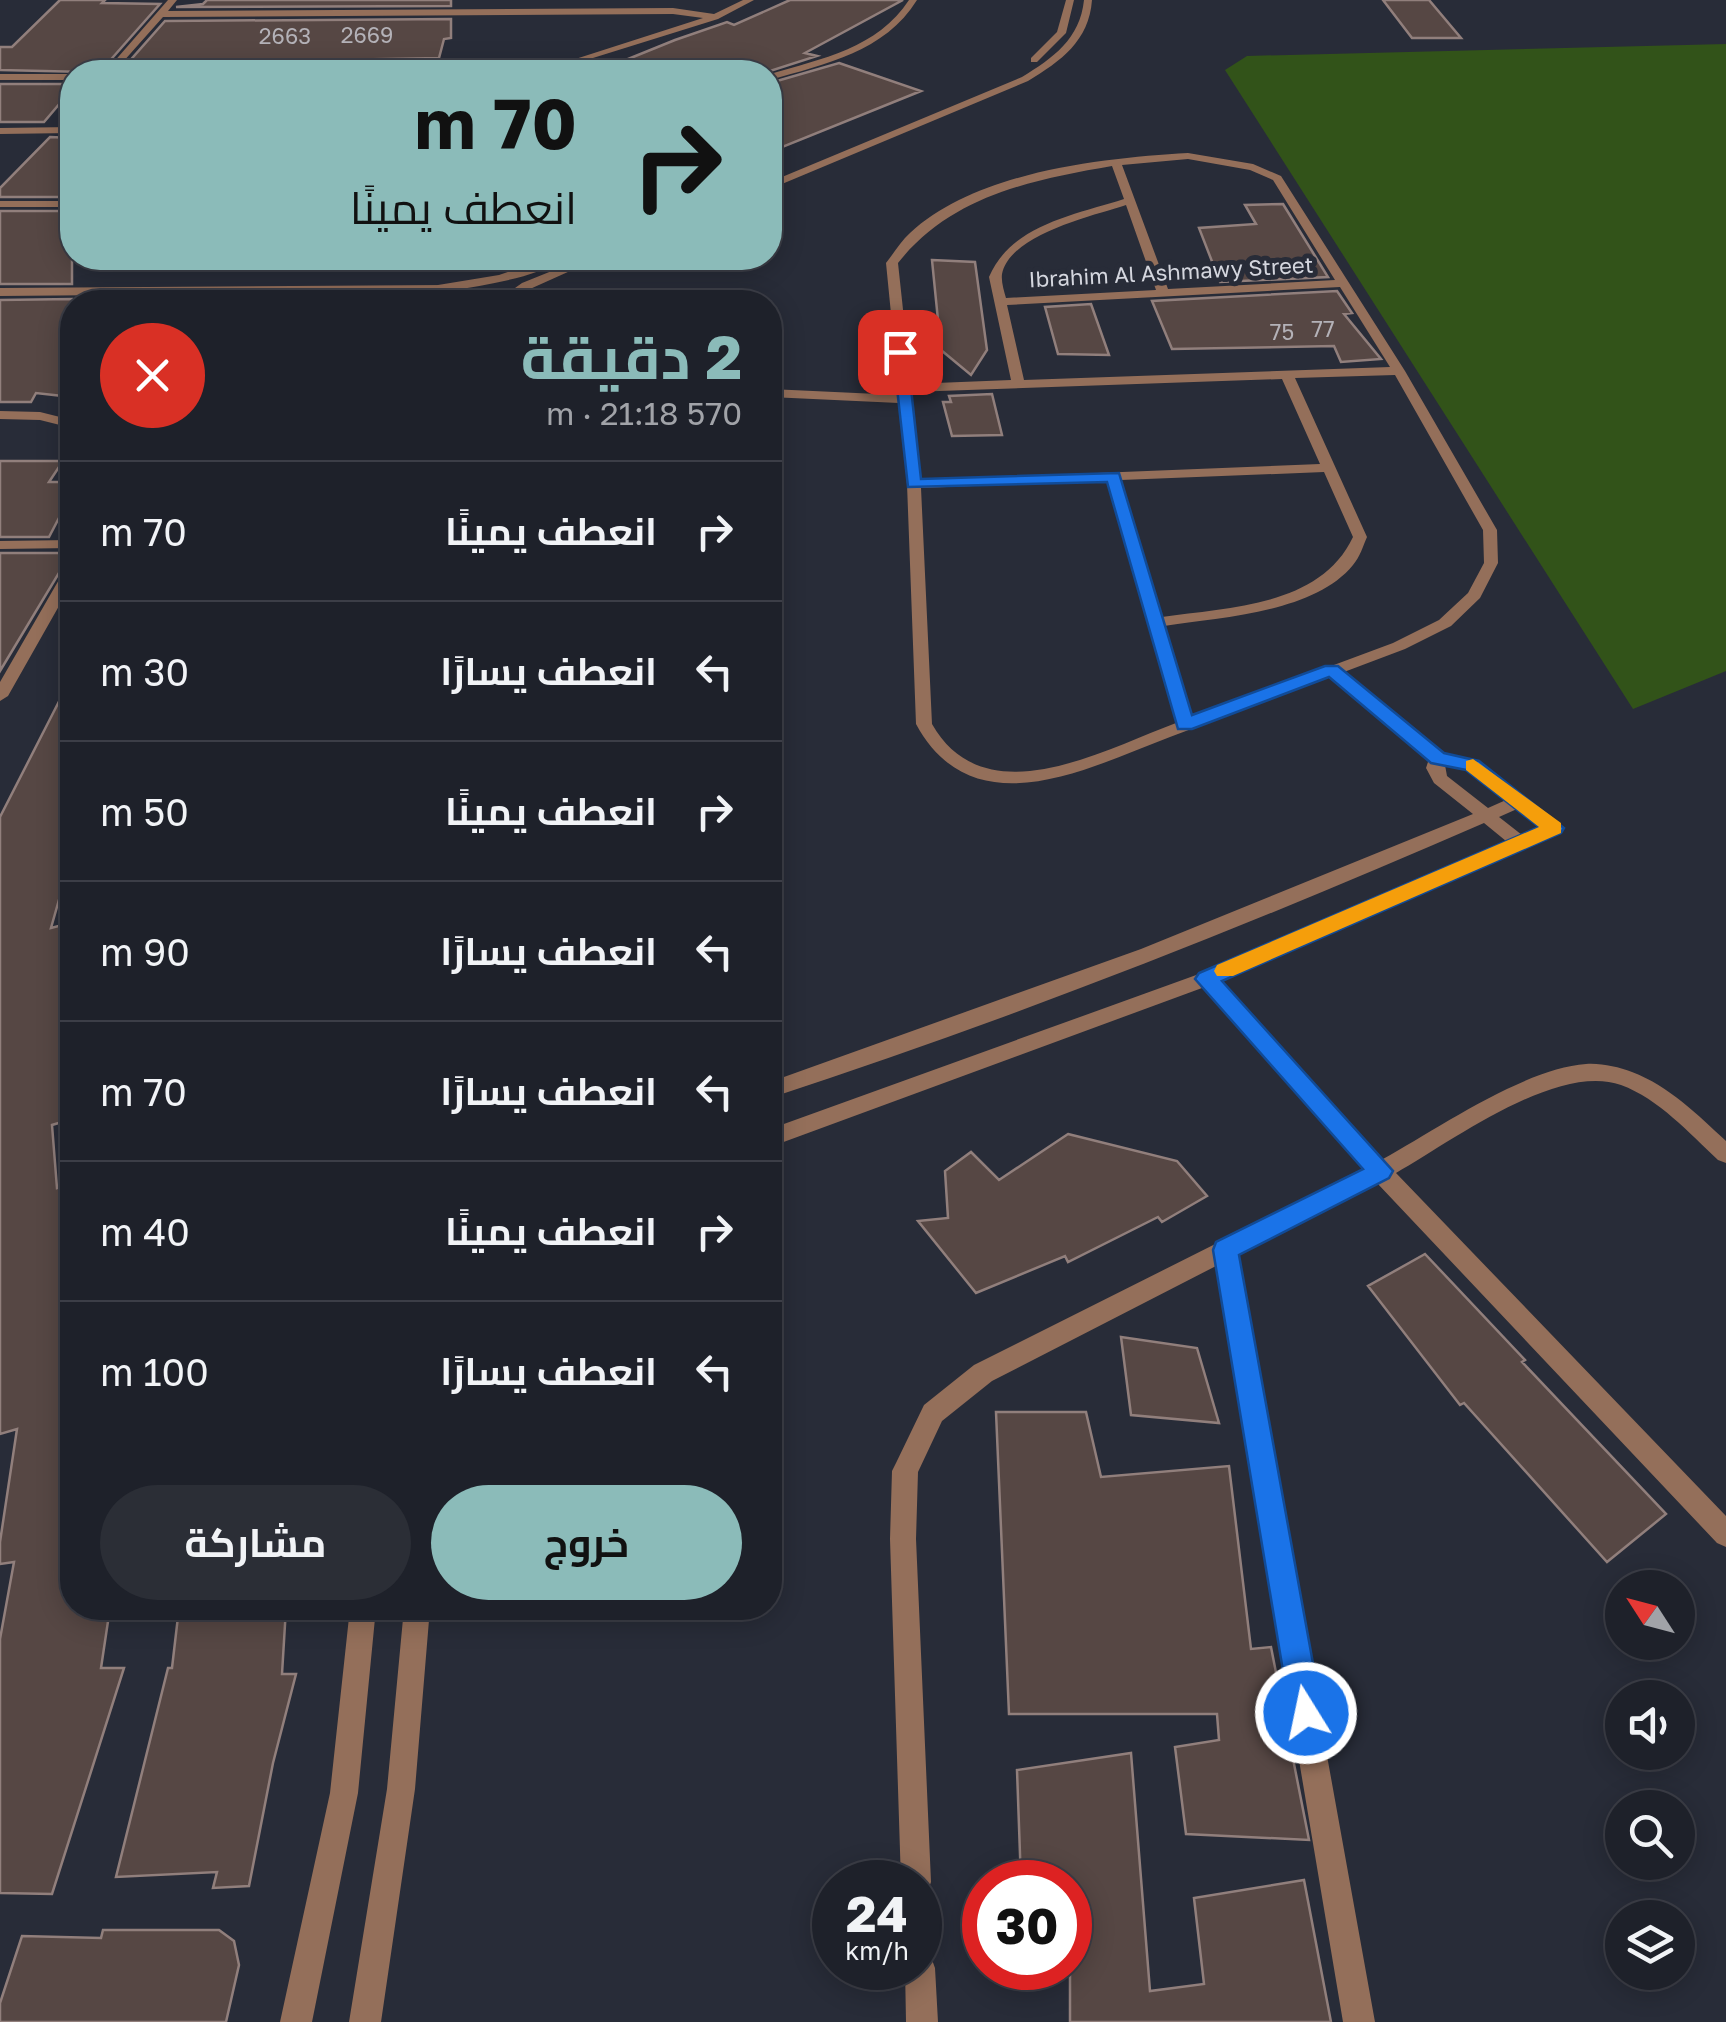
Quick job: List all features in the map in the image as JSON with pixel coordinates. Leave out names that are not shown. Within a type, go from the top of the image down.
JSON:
[{"type":"street","points":[[120,60],[173,0]]},
{"type":"street","points":[[578,60],[715,17],[750,0]]},
{"type":"street","points":[[782,73],[861,46],[902,19],[913,0]]},
{"type":"street","points":[[782,170],[1011,75],[1061,33],[1070,0]]},
{"type":"street","points":[[782,181],[1025,79],[1058,57],[1080,35],[1087,20],[1088,0]]},
{"type":"street","points":[[160,14],[673,11],[715,17]]},
{"type":"street","points":[[0,77],[60,76]]},
{"type":"street","points":[[0,131],[60,130]]},
{"type":"street","points":[[1188,156],[1222,159],[1277,178],[1398,371],[1490,530],[1491,563],[1475,595],[1445,624],[1400,646],[1056,774],[1022,779],[986,776],[955,764],[934,745],[924,724],[914,484],[892,263],[903,243],[924,225],[1002,189],[1074,167],[1116,160],[1188,156]]},
{"type":"street","points":[[1116,160],[1162,293]]},
{"type":"street","points":[[799,164],[813,169]]},
{"type":"street","points":[[1018,384],[995,278],[1006,252],[1040,232],[1128,202]]},
{"type":"street","points":[[0,204],[60,204]]},
{"type":"street","points":[[221,290],[442,288],[525,270]]},
{"type":"street","points":[[520,290],[564,270]]},
{"type":"street","name":"Ibrahim Al Ashmawy Street","points":[[1000,302],[1343,283]]},
{"type":"street","points":[[460,285],[495,290]]},
{"type":"street","points":[[0,292],[60,291]]},
{"type":"street","points":[[0,304],[60,303]]},
{"type":"street","points":[[782,393],[1398,371]]},
{"type":"street","points":[[1156,623],[1274,602],[1317,586],[1347,564],[1360,537],[1332,468],[1286,375]]},
{"type":"street","points":[[782,383],[904,391]]},
{"type":"street","points":[[0,415],[60,421]]},
{"type":"street","points":[[914,484],[1332,468]]},
{"type":"street","points":[[1114,476],[1185,724]]},
{"type":"street","points":[[0,545],[60,544]]},
{"type":"street","points":[[0,696],[5,677],[60,590]]},
{"type":"street","points":[[782,1134],[1206,979],[1554,828],[1472,765],[1438,758],[1331,670]]},
{"type":"street","points":[[1438,758],[1435,768],[1440,779],[1519,842]]},
{"type":"street","points":[[782,1086],[965,1025],[1148,956],[1519,801]]},
{"type":"street","points":[[1206,979],[1380,1171],[1726,1534]]},
{"type":"street","points":[[915,1860],[905,1471],[933,1413],[983,1372],[1380,1171],[1544,1082],[1586,1072],[1627,1078],[1668,1102],[1726,1154]]},
{"type":"street","points":[[1226,1250],[1359,2022]]},
{"type":"street","points":[[296,2022],[344,1793],[362,1620]]},
{"type":"street","points":[[365,2022],[401,1789],[415,1620]]},
{"type":"street","points":[[921,1990],[922,2022]]},
{"type":"green space","points":[[1726,44],[1726,671],[1633,709],[1225,70],[1247,56]]},
{"type":"building","points":[[60,0],[160,4],[110,60],[60,60],[60,71],[0,70],[0,47],[12,47]]},
{"type":"building","points":[[207,0],[451,0],[451,6],[176,7],[203,4]]},
{"type":"building","points":[[790,0],[903,0],[805,53],[817,56],[782,67],[782,60],[626,60],[727,22],[734,25]]},
{"type":"building","points":[[1383,0],[1429,0],[1461,38],[1412,38]]},
{"type":"building","points":[[451,19],[451,38],[444,39],[439,58],[131,60],[165,21]]},
{"type":"building","points":[[839,63],[921,91],[782,147],[782,80]]},
{"type":"building","points":[[0,84],[60,84],[60,103],[44,122],[0,122]]},
{"type":"building","points":[[50,137],[60,137],[60,197],[0,197],[0,188]]},
{"type":"building","points":[[1283,204],[1328,277],[1220,282],[1199,228],[1256,224],[1245,205]]},
{"type":"building","points":[[0,211],[60,211],[60,270],[72,270],[72,284],[0,284]]},
{"type":"building","points":[[932,260],[975,262],[987,350],[971,375],[941,350]]},
{"type":"building","points":[[1337,291],[1352,313],[1344,314],[1381,359],[1341,362],[1334,346],[1172,349],[1152,301]]},
{"type":"building","points":[[60,299],[60,396],[36,393],[31,402],[0,402],[0,300]]},
{"type":"building","points":[[1091,304],[1109,355],[1058,354],[1045,307]]},
{"type":"building","points":[[992,394],[1002,435],[952,436],[943,402],[951,402],[949,396]]},
{"type":"building","points":[[0,461],[60,461],[49,482],[60,482],[60,516],[49,537],[0,537]]},
{"type":"building","points":[[0,553],[60,553],[60,571],[0,671]]},
{"type":"building","points":[[60,700],[60,896],[51,928],[60,926],[60,1123],[52,1125],[57,1188],[60,1187],[60,1620],[108,1620],[101,1668],[124,1668],[52,1894],[0,1893],[0,1639],[14,1562],[0,1564],[0,1542],[17,1429],[0,1434],[0,817]]},
{"type":"building","points":[[1068,1134],[1177,1161],[1207,1196],[1162,1222],[1158,1217],[1068,1262],[1065,1256],[976,1293],[918,1221],[948,1218],[945,1171],[971,1152],[999,1180]]},
{"type":"building","points":[[1425,1254],[1666,1514],[1607,1562],[1464,1403],[1460,1405],[1368,1286]]},
{"type":"building","points":[[1121,1337],[1197,1348],[1219,1423],[1131,1415]]},
{"type":"building","points":[[996,1412],[1086,1412],[1101,1477],[1229,1466],[1251,1649],[1271,1647],[1309,1840],[1186,1834],[1175,1747],[1219,1740],[1217,1714],[1009,1714]]},
{"type":"building","points":[[178,1620],[285,1620],[282,1674],[296,1674],[273,1763],[249,1886],[213,1888],[217,1872],[116,1877],[168,1668],[172,1668]]},
{"type":"building","points":[[1131,1753],[1150,1991],[1204,1984],[1194,1898],[1304,1880],[1331,2022],[1070,2022],[1070,1990],[1092,1990],[1092,1860],[1020,1860],[1017,1770]]},
{"type":"building","points":[[103,1930],[219,1930],[234,1941],[239,1965],[226,2022],[0,2022],[0,2003],[22,1936],[101,1938]]},
{"type":"slow traffic","points":[[1225,971],[1554,828],[1473,766]]},
{"type":"route","points":[[900,352],[914,484],[1114,476],[1185,724],[1331,670],[1438,758],[1472,765],[1554,828],[1206,979],[1380,1171],[1226,1250],[1306,1713]]}]
